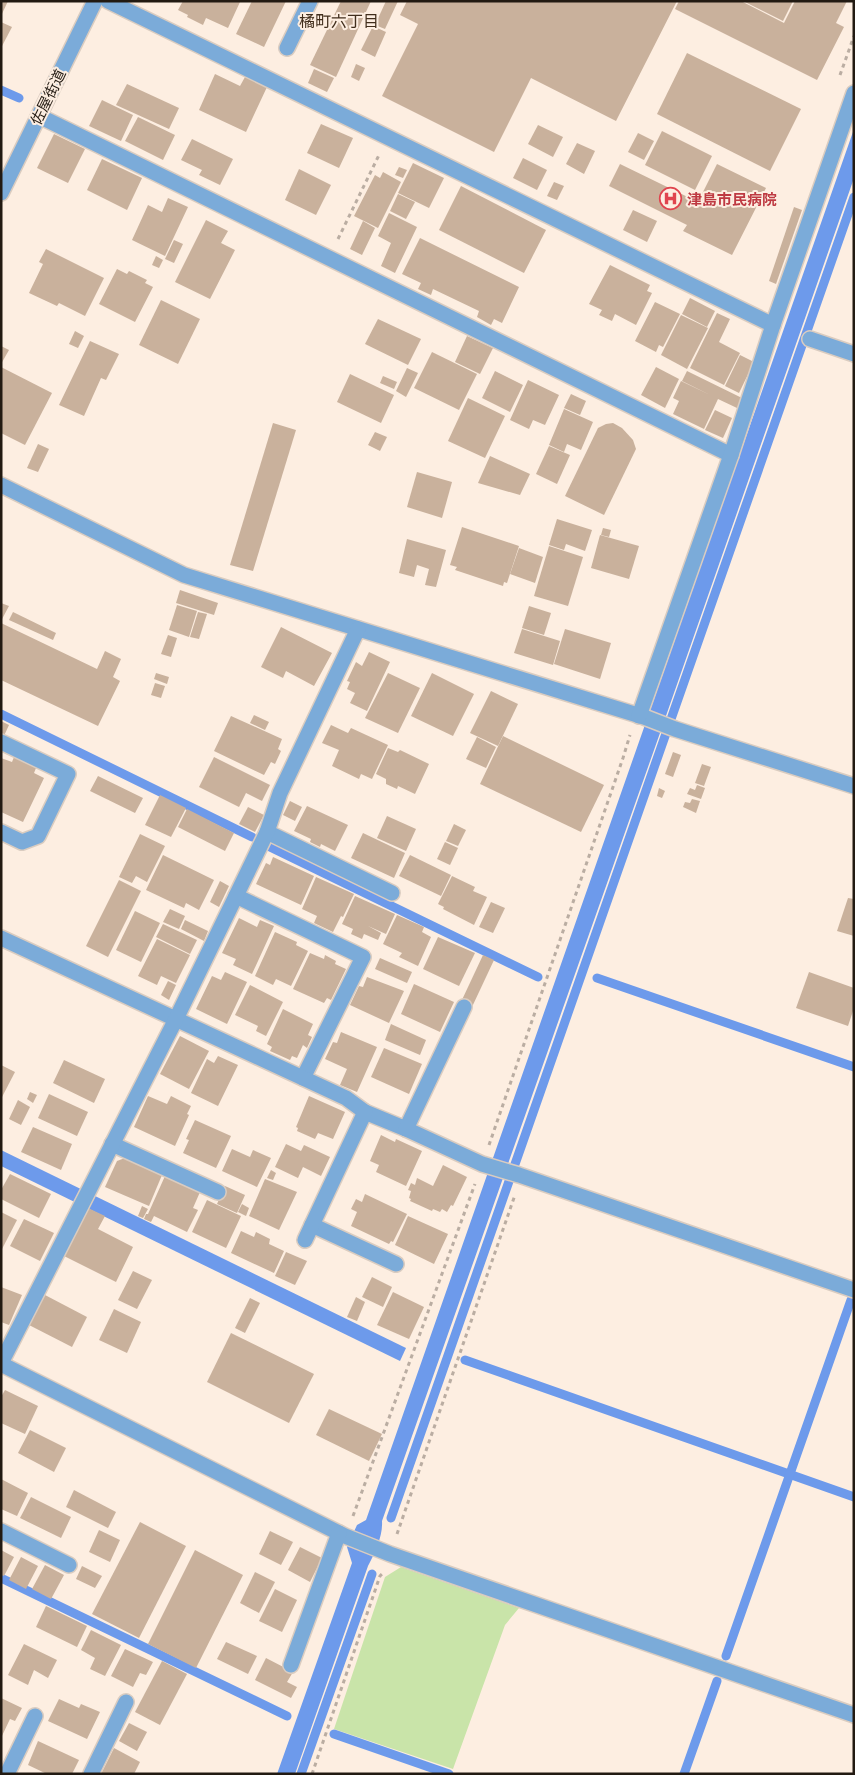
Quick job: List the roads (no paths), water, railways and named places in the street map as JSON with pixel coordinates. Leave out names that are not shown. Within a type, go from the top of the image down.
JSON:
[{"type":"street","name":"佐屋街道","points":[[1,193],[95,1]]},
{"type":"street","points":[[108,1],[772,325]]},
{"type":"street","points":[[287,48],[310,1]]},
{"type":"street","points":[[640,716],[731,455],[772,325],[854,93]]},
{"type":"street","points":[[39,116],[731,455]]},
{"type":"street","points":[[810,340],[854,354]]},
{"type":"street","points":[[1,485],[184,575],[640,716],[674,729],[854,786]]},
{"type":"street","points":[[358,629],[280,793],[266,832],[236,896],[176,1019],[1,1364],[342,1534],[395,1555],[854,1715]]},
{"type":"street","points":[[1,742],[68,774],[38,836],[22,842],[1,832]]},
{"type":"street","points":[[266,832],[392,893]]},
{"type":"street","points":[[236,896],[363,957],[303,1078]]},
{"type":"street","points":[[1,938],[346,1098],[365,1112],[483,1165],[521,1175],[854,1290]]},
{"type":"street","points":[[406,1129],[464,1007]]},
{"type":"street","points":[[305,1240],[365,1112]]},
{"type":"street","points":[[112,1144],[218,1192]]},
{"type":"street","points":[[312,1225],[396,1264]]},
{"type":"street","points":[[1,1531],[69,1565]]},
{"type":"street","points":[[291,1665],[342,1534]]},
{"type":"street","points":[[91,1774],[126,1702]]},
{"type":"street","points":[[7,1774],[35,1716]]},
{"type":"water","points":[[854,129],[854,178],[382,1521],[378,1544],[368,1566],[295,1774],[277,1774],[352,1563],[347,1547],[357,1525],[366,1520]]},
{"type":"water","points":[[1,1150],[406,1348],[400,1361],[1,1166]]},
{"type":"waterway","points":[[1,90],[19,98]]},
{"type":"waterway","points":[[391,1518],[854,197]]},
{"type":"waterway","points":[[1,714],[252,837]]},
{"type":"waterway","points":[[270,847],[538,977]]},
{"type":"waterway","points":[[597,978],[854,1067]]},
{"type":"waterway","points":[[726,1656],[851,1300]]},
{"type":"waterway","points":[[465,1360],[854,1497]]},
{"type":"waterway","points":[[301,1774],[372,1574]]},
{"type":"waterway","points":[[1,1578],[287,1716]]},
{"type":"waterway","points":[[684,1774],[717,1681]]},
{"type":"waterway","points":[[334,1734],[449,1774]]},
{"type":"place","name":"津島市民病院","points":[[671,199]]},
{"type":"district","name":"橘町六丁目","points":[[339,21]]}]
